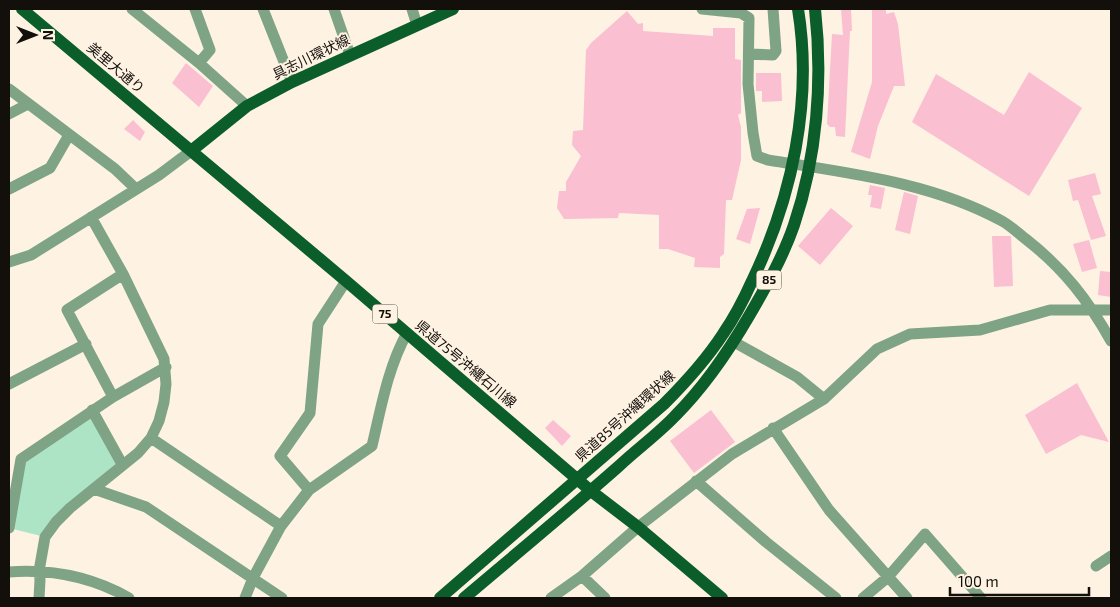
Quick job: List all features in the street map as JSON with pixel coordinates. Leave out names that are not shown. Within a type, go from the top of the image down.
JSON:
[{"type":"main road","name":"美里大通り","points":[[22,9],[191,151]]},
{"type":"main road","name":"具志川環状線","points":[[191,151],[247,106],[292,82],[453,9]]},
{"type":"main road","name":"県道85号沖縄環状線","points":[[440,598],[664,404],[694,374],[724,333],[767,251],[779,219],[793,164],[803,82],[802,34],[798,9]]},
{"type":"main road","name":"85","points":[[464,598],[591,491],[675,416],[703,384],[734,342],[781,258],[794,225],[808,167],[818,80],[815,9]]},
{"type":"main road","name":"県道75号沖縄石川線","points":[[191,151],[591,491],[638,527],[722,598]]},
{"type":"street","points":[[132,9],[199,63],[247,106]]},
{"type":"street","points":[[195,9],[210,50],[199,63]]},
{"type":"street","points":[[263,9],[292,82]]},
{"type":"street","points":[[334,9],[350,55]]},
{"type":"street","points":[[412,9],[417,25]]},
{"type":"street","points":[[702,9],[741,13],[749,18],[748,84],[753,133],[758,156],[768,160],[911,187],[964,202],[1004,222],[1057,264],[1092,310],[1111,341]]},
{"type":"street","points":[[749,54],[773,55],[776,51],[773,9]]},
{"type":"street","points":[[9,89],[114,169],[136,189]]},
{"type":"street","points":[[9,114],[28,104]]},
{"type":"street","points":[[9,189],[50,168],[69,135]]},
{"type":"street","points":[[9,262],[30,255],[159,175],[191,151]]},
{"type":"street","points":[[39,598],[39,571],[45,537],[70,508],[122,464],[138,453],[151,438],[159,421],[164,402],[166,367],[164,359],[122,274],[91,217]]},
{"type":"street","points":[[113,397],[67,310],[122,274]]},
{"type":"street","points":[[310,490],[280,456],[310,413],[318,324],[346,281]]},
{"type":"street","points":[[551,598],[582,576],[638,527],[732,454],[824,399],[877,349],[910,334],[980,330],[1050,310],[1111,310]]},
{"type":"street","points":[[245,598],[253,578],[281,526],[310,490],[372,446],[391,372],[401,343],[407,333]]},
{"type":"street","points":[[734,342],[797,377],[824,399]]},
{"type":"street","points":[[9,384],[86,344]]},
{"type":"street","points":[[9,528],[12,485],[21,459],[92,410],[166,367]]},
{"type":"street","points":[[92,410],[122,464]]},
{"type":"street","points":[[773,428],[828,510],[907,598]]},
{"type":"street","points":[[151,438],[281,526]]},
{"type":"street","points":[[696,481],[766,542],[836,598]]},
{"type":"street","points":[[94,489],[146,507],[282,598]]},
{"type":"street","points":[[863,598],[888,577],[925,534],[981,598]]},
{"type":"street","points":[[1096,566],[1111,556]]},
{"type":"street","points":[[9,572],[39,571],[89,581],[117,591],[129,598]]},
{"type":"street","points":[[582,576],[604,598]]},
{"type":"green space","points":[[92,410],[122,464],[45,537],[9,528],[21,459]]},
{"type":"building","points":[[841,9],[851,9],[852,31],[850,31],[845,137],[836,136],[835,127],[830,127],[827,124],[832,34],[843,35]]},
{"type":"building","points":[[872,9],[886,9],[886,14],[894,12],[898,24],[905,86],[894,86],[878,126],[870,159],[851,152],[872,82]]},
{"type":"building","points":[[627,11],[638,24],[643,23],[643,31],[713,36],[713,28],[735,28],[735,59],[741,60],[741,113],[738,115],[741,127],[741,160],[732,200],[726,200],[724,254],[720,257],[720,268],[694,267],[695,258],[668,249],[659,249],[659,215],[619,213],[618,218],[564,219],[557,208],[559,191],[566,191],[566,182],[581,156],[572,145],[573,131],[583,130],[586,50],[591,43]]},
{"type":"building","points":[[186,63],[213,86],[199,107],[172,83]]},
{"type":"building","points":[[1029,72],[1082,108],[1029,196],[912,122],[936,74],[1004,115]]},
{"type":"building","points":[[756,73],[781,73],[782,101],[762,102],[762,91],[756,91]]},
{"type":"building","points":[[133,120],[145,132],[140,141],[124,129]]},
{"type":"building","points":[[1095,173],[1101,194],[1092,196],[1106,236],[1091,240],[1078,200],[1073,201],[1068,180]]},
{"type":"building","points":[[870,185],[885,188],[881,209],[870,207],[872,195],[868,195]]},
{"type":"building","points":[[904,192],[918,196],[910,234],[895,230]]},
{"type":"building","points":[[760,208],[750,244],[736,239],[747,209]]},
{"type":"building","points":[[831,208],[853,226],[820,265],[798,246]]},
{"type":"building","points":[[992,236],[1011,236],[1013,286],[994,287]]},
{"type":"building","points":[[1089,240],[1097,268],[1082,272],[1073,244]]},
{"type":"building","points":[[1100,271],[1111,272],[1111,297],[1098,295]]},
{"type":"building","points":[[1077,383],[1109,442],[1081,435],[1046,454],[1025,415]]},
{"type":"building","points":[[711,410],[735,442],[694,473],[670,441]]},
{"type":"building","points":[[553,420],[571,436],[562,446],[545,428]]}]
